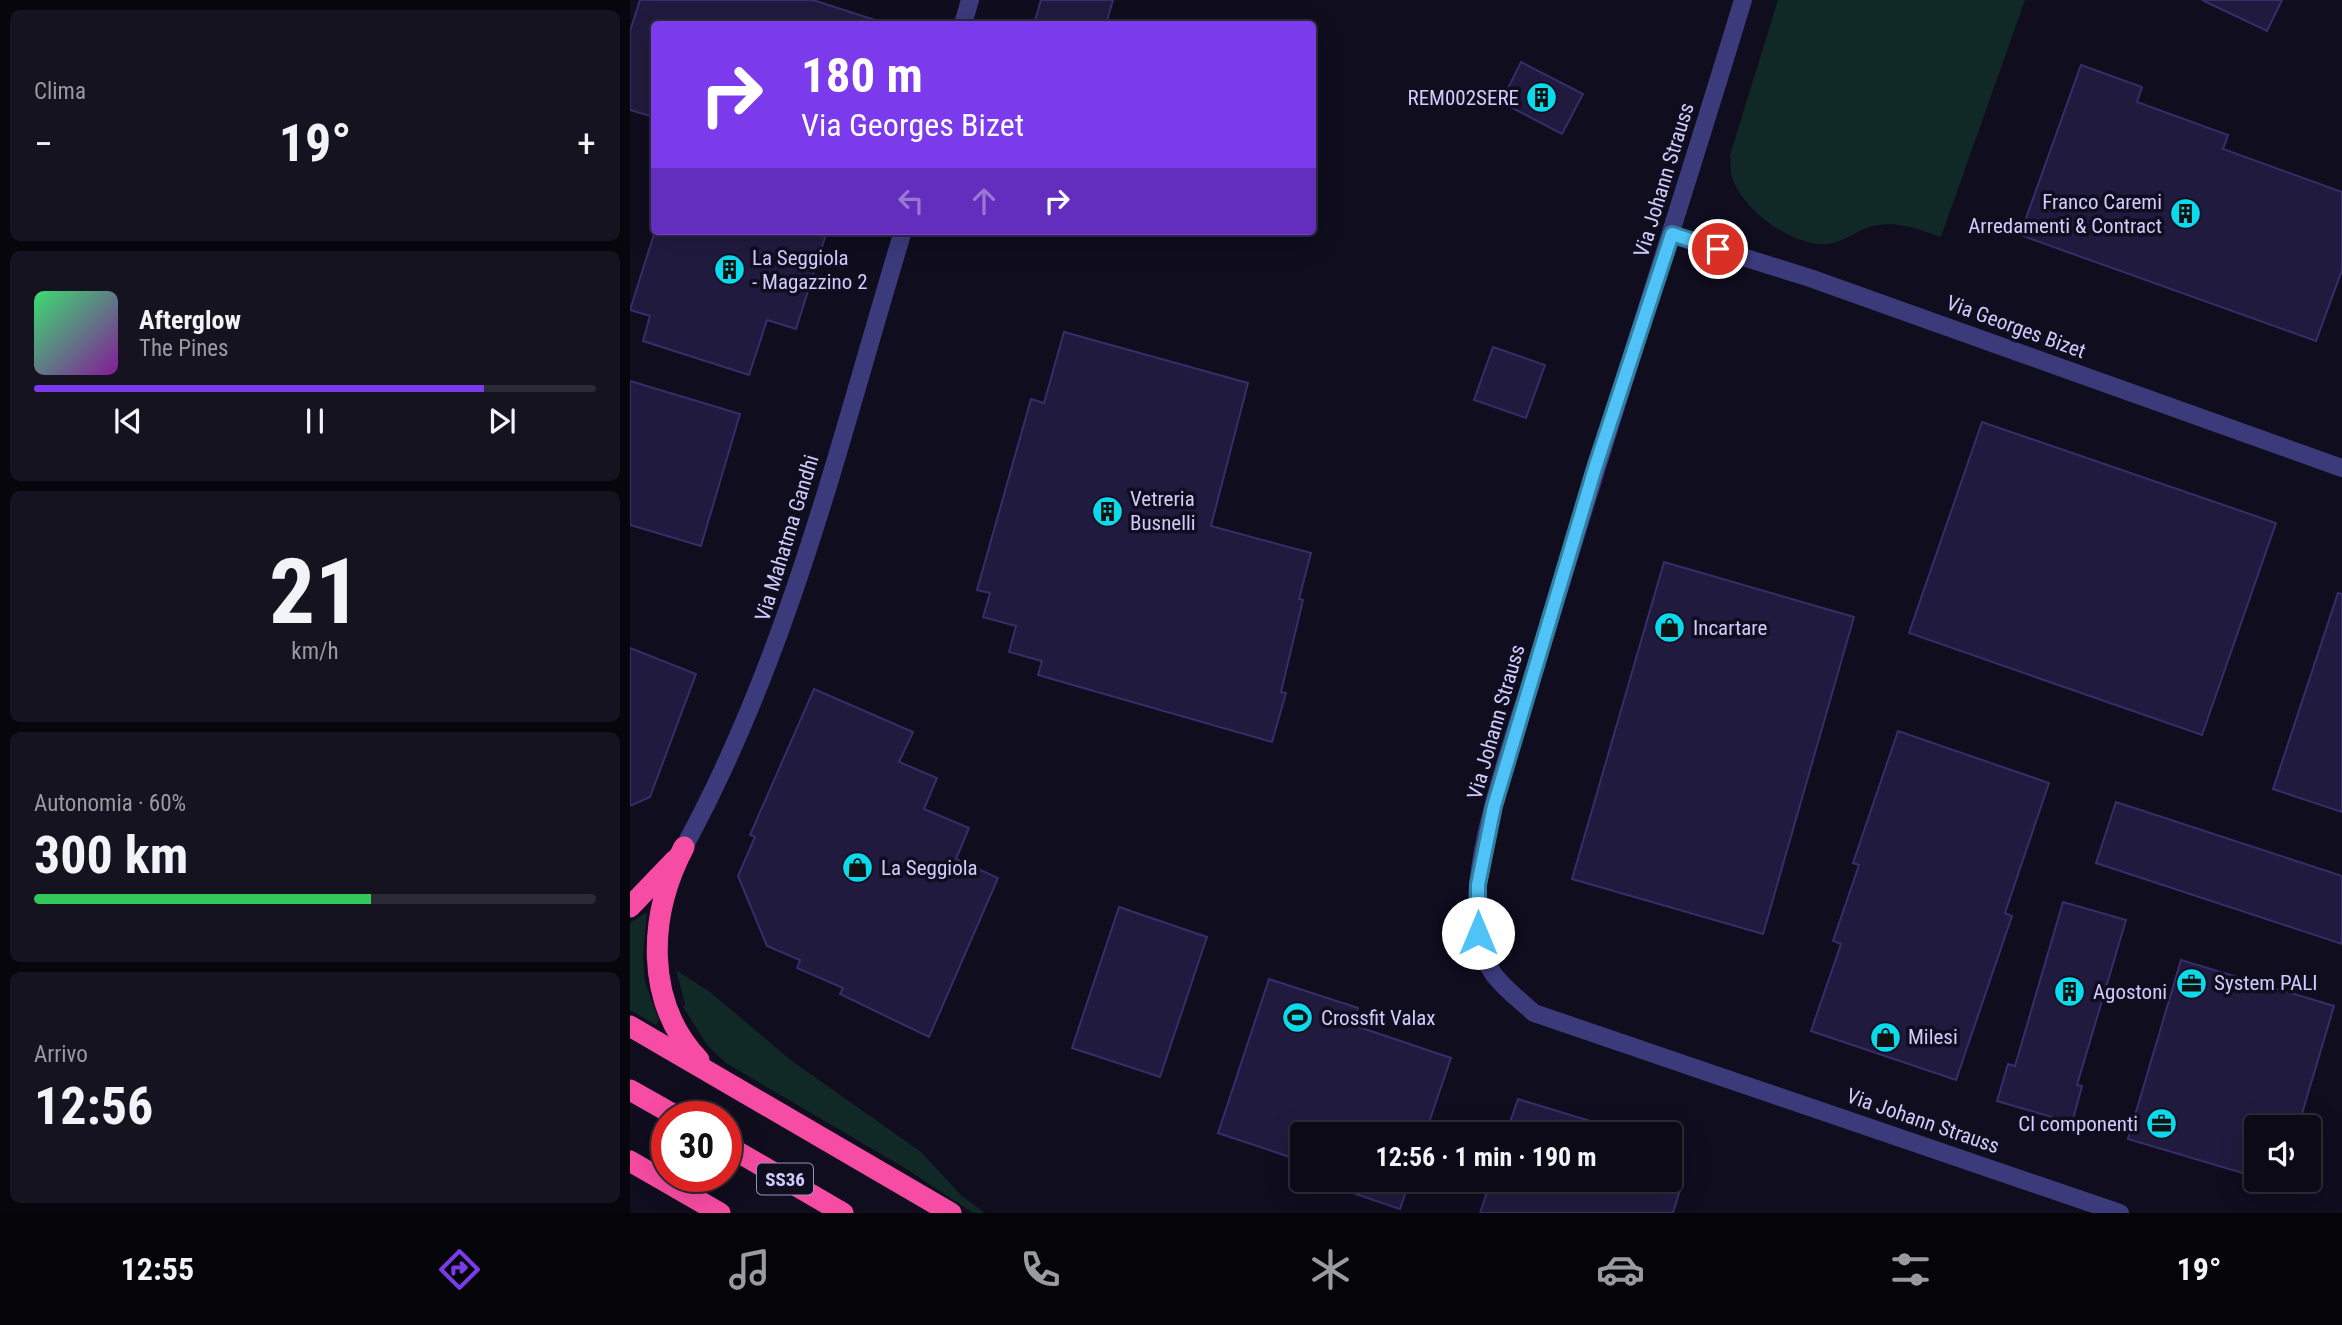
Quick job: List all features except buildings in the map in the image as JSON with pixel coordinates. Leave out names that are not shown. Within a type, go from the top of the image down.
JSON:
[{"type":"highway","points":[[684,847],[656,896],[656,941],[661,990],[677,1032],[698,1059],[724,1080]]},
{"type":"highway","points":[[630,906],[656,896]]},
{"type":"highway","points":[[630,1026],[951,1213]]},
{"type":"highway","points":[[630,1090],[651,1102]]},
{"type":"highway","name":"SS36","points":[[742,1154],[843,1213]]},
{"type":"highway","points":[[630,1161],[720,1213]]},
{"type":"street","points":[[958,0],[962,21]]},
{"type":"street","points":[[964,21],[970,0]]},
{"type":"street","name":"Via Johann Strauss","points":[[1742,0],[1672,234],[1595,468],[1494,806],[1478,885],[1478,933],[1490,974],[1534,1013],[2120,1213]]},
{"type":"street","name":"Via Georges Bizet","points":[[1672,234],[1810,278],[2342,468]]},
{"type":"street","name":"Via Mahatma Gandhi","points":[[684,847],[735,748],[779,640],[902,235]]},
{"type":"green space","points":[[1778,0],[2025,0],[1941,237],[1910,227],[1886,224],[1872,226],[1834,243],[1815,244],[1785,233],[1746,202],[1731,174],[1730,155]]},
{"type":"green space","points":[[647,912],[643,956],[645,982],[659,1020],[656,1025],[630,1010],[630,923]]},
{"type":"green space","points":[[676,970],[710,992],[792,1061],[921,1152],[962,1196],[985,1213],[973,1213],[908,1170],[726,1063],[708,1046],[683,1007],[685,1004]]},
{"type":"place","name":"REM002SERE","points":[[1542,98]]},
{"type":"place","name":"Franco Caremi Arredamenti & Contract","points":[[2185,214]]},
{"type":"place","name":"La Seggiola - Magazzino 2","points":[[729,270]]},
{"type":"place","name":"Vetreria Busnelli","points":[[1107,511]]},
{"type":"place","name":"Incartare","points":[[1670,628]]},
{"type":"place","name":"La Seggiola","points":[[858,868]]},
{"type":"place","name":"System PALI","points":[[2191,983]]},
{"type":"place","name":"Agostoni","points":[[2070,992]]},
{"type":"place","name":"Crossfit Valax","points":[[1298,1018]]},
{"type":"place","name":"Milesi","points":[[1885,1037]]},
{"type":"place","name":"Cl componenti","points":[[2161,1124]]},
{"type":"route","points":[[1478,933],[1478,885],[1494,806],[1595,468],[1672,234],[1718,249]]}]
